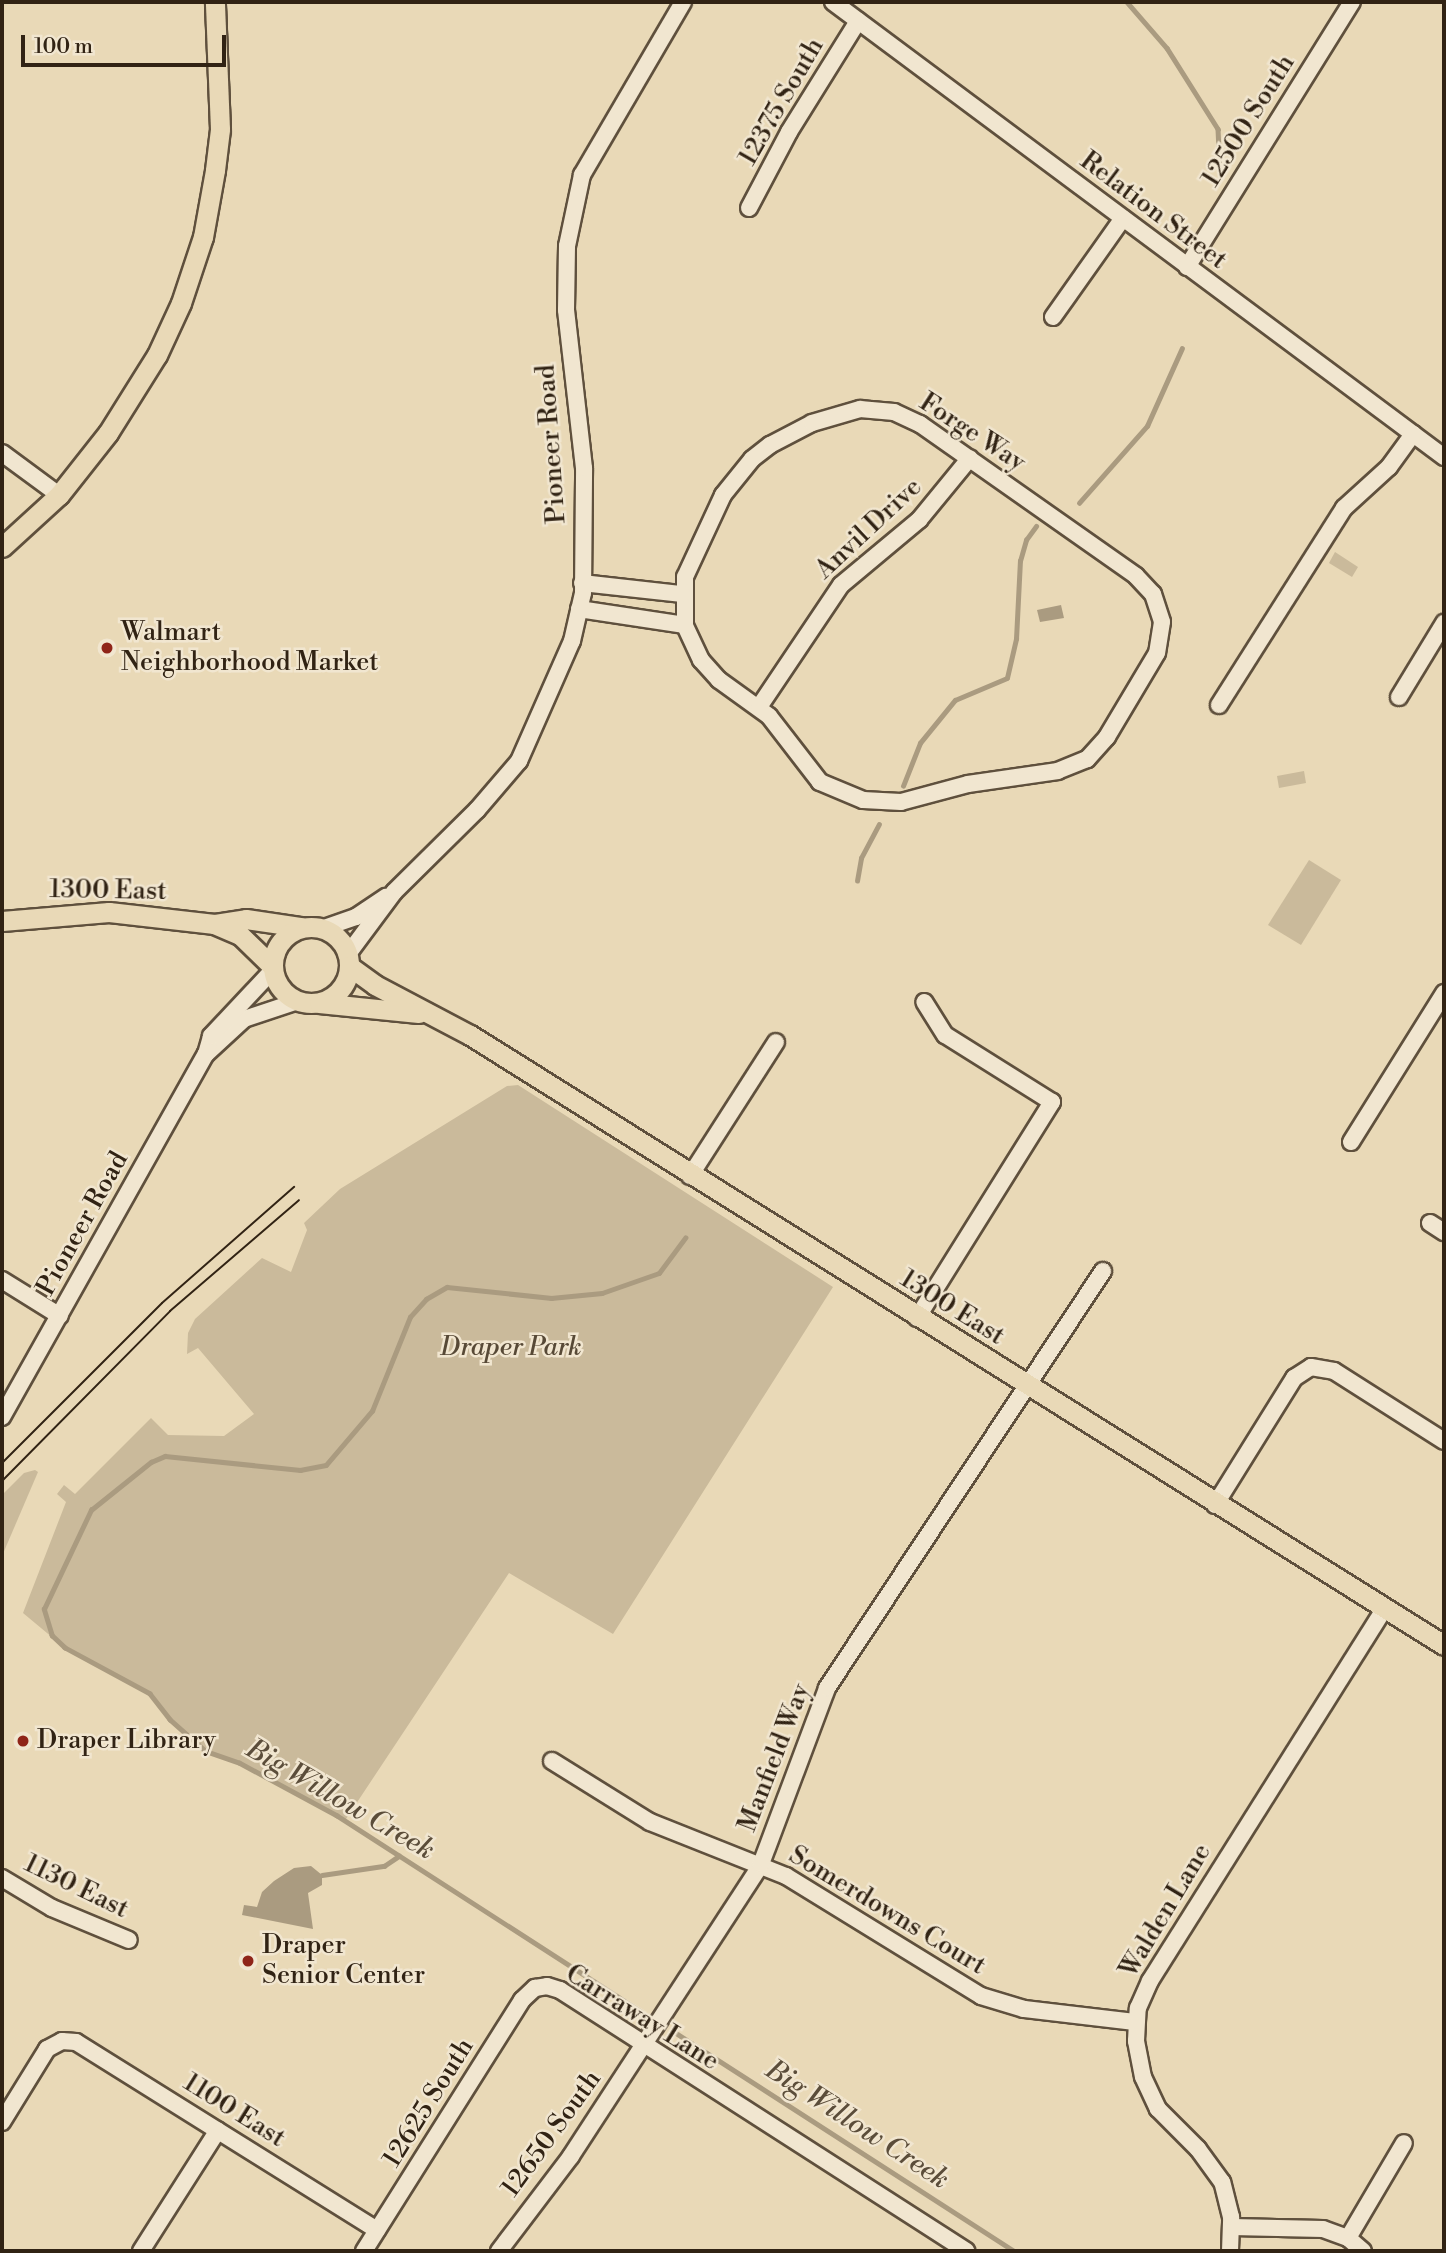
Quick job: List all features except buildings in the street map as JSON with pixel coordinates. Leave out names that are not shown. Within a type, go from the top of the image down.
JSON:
[{"type":"main road","points":[[2,547],[59,495],[138,387],[181,303],[195,263],[220,129],[215,2]]},
{"type":"main road","name":"1300 East","points":[[2,921],[96,912],[214,924],[246,919],[301,927]]},
{"type":"main road","name":"1300 East","points":[[214,924],[240,935],[272,969]]},
{"type":"main road","points":[[301,927],[324,928],[342,942],[349,960],[345,982],[319,1003],[298,1002],[286,995],[272,969],[275,949],[285,935],[301,927]]},
{"type":"main road","name":"1300 East","points":[[349,960],[375,985],[433,1014],[1444,1645]]},
{"type":"main road","name":"1300 East","points":[[319,1003],[433,1014]]},
{"type":"street","name":"Pioneer Road","points":[[324,928],[356,917],[394,892],[477,810],[519,761],[550,699],[572,641],[582,583],[584,468],[566,310],[567,246],[582,175],[683,2]]},
{"type":"street","name":"Relation Street","points":[[833,2],[1444,457]]},
{"type":"street","name":"12500 South","points":[[1187,267],[1352,2]]},
{"type":"street","name":"12375 South","points":[[749,208],[789,132],[858,21]]},
{"type":"street","points":[[1052,317],[1123,218]]},
{"type":"street","name":"Forge Way","points":[[685,625],[682,594],[690,561],[723,495],[752,459],[790,433],[835,415],[860,409],[886,411],[912,419],[1136,576],[1157,602],[1162,633],[1152,662],[1101,745],[1079,764],[1058,771],[968,784],[901,802],[863,800],[820,782],[759,707]]},
{"type":"street","points":[[1219,705],[1345,508],[1390,467],[1413,434]]},
{"type":"street","points":[[2,453],[59,495]]},
{"type":"street","name":"Anvil Drive","points":[[759,707],[841,585],[919,520],[970,458]]},
{"type":"street","points":[[582,583],[682,594]]},
{"type":"street","points":[[579,609],[685,625],[709,671],[759,707]]},
{"type":"street","points":[[1399,697],[1444,623]]},
{"type":"street","name":"Pioneer Road","points":[[349,960],[394,892]]},
{"type":"street","name":"Pioneer Road","points":[[2,1417],[206,1054],[219,1026],[272,969]]},
{"type":"street","points":[[1351,1142],[1444,993]]},
{"type":"street","name":"Pioneer Road","points":[[206,1054],[244,1019],[298,1002]]},
{"type":"street","points":[[917,1318],[1052,1102],[945,1035],[924,1002]]},
{"type":"street","points":[[691,1176],[776,1042]]},
{"type":"street","name":"Manfield Way","points":[[645,2046],[761,1864],[827,1688],[1103,1271]]},
{"type":"street","points":[[2,1280],[60,1316]]},
{"type":"street","points":[[1215,1504],[1294,1378],[1311,1367],[1334,1371],[1444,1441]]},
{"type":"street","name":"Walden Lane","points":[[1230,2251],[1232,2227],[1226,2193],[1216,2173],[1149,2093],[1138,2060],[1135,2022],[1150,1981],[1384,1610]]},
{"type":"street","name":"Somerdowns Court","points":[[552,1761],[650,1822],[761,1864],[981,1996],[1024,2009],[1135,2022]]},
{"type":"street","name":"1130 East","points":[[2,1878],[52,1909],[129,1940]]},
{"type":"street","name":"Carraway Lane","points":[[540,1986],[560,1990],[966,2251]]},
{"type":"street","name":"12625 South","points":[[364,2251],[522,2000],[540,1986]]},
{"type":"street","name":"1100 East","points":[[2,2122],[47,2049],[62,2041],[82,2045],[377,2230]]},
{"type":"street","name":"12650 South","points":[[499,2251],[645,2046]]},
{"type":"street","points":[[141,2251],[218,2130]]},
{"type":"street","points":[[1348,2238],[1404,2144]]},
{"type":"street","points":[[1232,2227],[1305,2227],[1348,2238],[1363,2251]]},
{"type":"green space","points":[[1335,552],[1358,567],[1352,577],[1329,563]]},
{"type":"green space","points":[[1304,771],[1306,783],[1279,788],[1277,776]]},
{"type":"green space","points":[[1309,860],[1341,880],[1301,945],[1268,925]]},
{"type":"green space","name":"Draper Park","points":[[518,1085],[833,1287],[613,1634],[509,1573],[344,1822],[239,1763],[205,1751],[170,1720],[150,1694],[65,1648],[23,1613],[66,1502],[57,1494],[64,1485],[75,1494],[151,1418],[168,1435],[224,1436],[254,1414],[198,1348],[187,1354],[188,1333],[195,1319],[262,1258],[291,1272],[307,1230],[304,1223],[340,1189],[507,1086]]},
{"type":"green space","points":[[35,1470],[38,1472],[2,1556],[2,1495],[24,1473]]},
{"type":"shaded area","points":[[1061,605],[1064,618],[1040,622],[1037,610]]},
{"type":"shaded area","points":[[311,1866],[322,1875],[322,1885],[308,1893],[313,1929],[242,1915],[244,1905],[257,1907],[262,1892],[274,1881],[294,1868]]},
{"type":"waterway","name":"Big Willow Creek","points":[[1127,2],[1167,48],[1218,129],[1220,171]]},
{"type":"waterway","name":"Big Willow Creek","points":[[1079,503],[1147,426],[1182,348]]},
{"type":"waterway","name":"Big Willow Creek","points":[[903,786],[920,743],[955,700],[1007,678],[1016,639],[1020,561],[1026,540],[1036,526]]},
{"type":"waterway","name":"Big Willow Creek","points":[[857,881],[861,858],[879,824]]},
{"type":"waterway","name":"Big Willow Creek","points":[[641,2012],[337,1816],[239,1763],[205,1751],[170,1720],[150,1694],[65,1648],[52,1636],[44,1609],[91,1510],[151,1462],[165,1456],[300,1470],[326,1465],[372,1411],[410,1317],[426,1299],[447,1287],[551,1298],[602,1293],[659,1273],[685,1238]]},
{"type":"waterway","points":[[322,1875],[384,1866],[399,1856]]},
{"type":"waterway","name":"Big Willow Creek","points":[[676,2033],[1014,2251]]},
{"type":"tram line","points":[[2,1463],[162,1303],[294,1187]]},
{"type":"tram line","points":[[2,1481],[170,1311],[299,1200]]},
{"type":"place","name":"Walmart Neighborhood Market","points":[[107,648]]},
{"type":"place","name":"Draper Library","points":[[23,1741]]},
{"type":"place","name":"Draper Senior Center","points":[[248,1961]]}]
